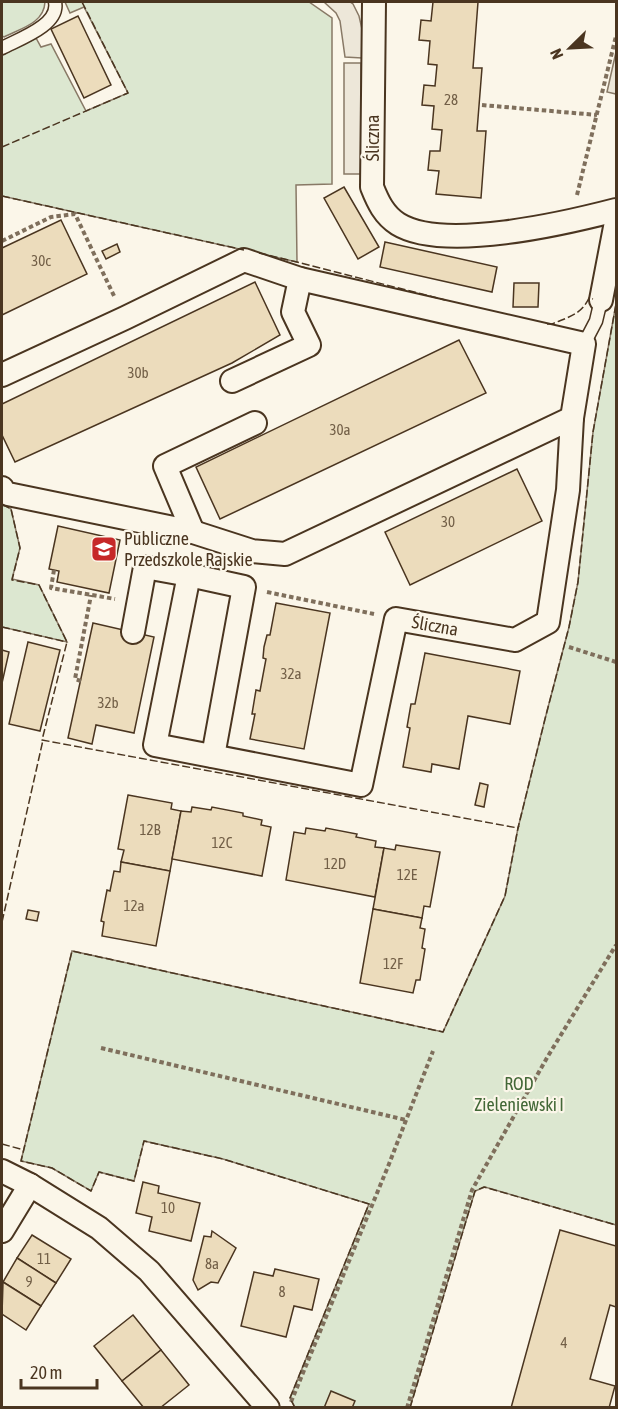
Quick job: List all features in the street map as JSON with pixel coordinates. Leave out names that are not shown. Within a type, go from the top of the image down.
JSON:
[{"type":"street","name":"Śliczna","points":[[372,2],[372,187],[379,206],[397,224],[417,232],[453,236],[493,234],[571,222],[616,210]]},
{"type":"street","name":"Śliczna","points":[[601,300],[616,222]]},
{"type":"street","points":[[2,375],[244,260],[300,279],[584,344]]},
{"type":"street","points":[[232,381],[309,345],[293,312],[300,279]]},
{"type":"street","name":"Śliczna","points":[[189,575],[155,745],[361,785],[396,619],[515,640],[548,622],[568,490],[572,418],[584,344]]},
{"type":"street","points":[[2,488],[3,493],[193,532],[252,551],[285,554],[572,418]]},
{"type":"street","points":[[193,532],[165,466],[255,423]]},
{"type":"street","points":[[133,632],[145,567],[243,587],[213,756]]},
{"type":"street","points":[[2,1171],[30,1185],[99,1228],[149,1271],[268,1407]]},
{"type":"street","points":[[2,1231],[30,1185]]},
{"type":"lane","points":[[2,48],[45,25],[54,15],[55,2]]},
{"type":"lane","name":"Śliczna","points":[[584,344],[596,321],[601,300]]},
{"type":"path","points":[[571,222],[616,36]]},
{"type":"path","points":[[482,105],[597,115]]},
{"type":"path","points":[[2,241],[51,217],[75,214],[125,318]]},
{"type":"path","points":[[54,570],[51,588],[91,595],[75,679],[81,681]]},
{"type":"path","points":[[243,587],[396,619]]},
{"type":"path","points":[[569,646],[616,662]]},
{"type":"path","points":[[407,1407],[472,1190],[548,1056],[616,945]]},
{"type":"path","points":[[101,1048],[406,1120]]},
{"type":"path","points":[[292,1400],[433,1051]]},
{"type":"green space","points":[[2,2],[45,2],[41,15],[36,20],[25,28],[4,37],[2,36]]},
{"type":"green space","points":[[65,2],[309,2],[332,18],[332,184],[296,185],[297,262],[2,196],[2,55],[36,38],[41,47],[51,44],[86,111],[128,93],[84,7],[70,13]]},
{"type":"green space","name":"ROD Zieleniewski I","points":[[616,304],[616,1225],[485,1187],[475,1191],[410,1407],[295,1407],[290,1398],[369,1204],[223,1159],[144,1141],[134,1181],[99,1172],[91,1191],[52,1168],[21,1161],[72,951],[443,1032],[505,896],[518,828],[569,627],[578,582],[593,432]]},
{"type":"green space","points":[[2,504],[11,509],[20,548],[12,579],[39,585],[67,642],[2,627]]},
{"type":"shaded area","points":[[324,2],[353,4],[362,29],[362,58],[345,57],[340,21],[336,13]]},
{"type":"shaded area","points":[[616,52],[616,94],[607,92]]},
{"type":"shaded area","points":[[344,63],[361,63],[361,174],[344,174]]},
{"type":"building","points":[[433,2],[478,2],[473,68],[482,68],[477,131],[486,131],[481,198],[436,194],[439,171],[428,170],[430,151],[440,151],[442,130],[432,129],[434,106],[422,105],[424,85],[435,86],[437,65],[428,64],[430,41],[419,40],[421,20],[431,21]]},
{"type":"building","points":[[78,16],[111,85],[84,98],[51,29]]},
{"type":"building","points":[[344,187],[379,247],[358,259],[324,198]]},
{"type":"building","points":[[61,220],[87,274],[2,315],[2,248]]},
{"type":"building","points":[[385,242],[497,267],[492,292],[380,267]]},
{"type":"building","points":[[117,244],[120,252],[106,259],[102,251]]},
{"type":"building","points":[[255,282],[280,335],[232,363],[15,462],[2,435],[2,404]]},
{"type":"building","points":[[514,283],[539,283],[538,307],[513,307]]},
{"type":"building","points":[[459,340],[486,393],[220,519],[196,467]]},
{"type":"building","points":[[517,469],[542,521],[410,585],[385,532]]},
{"type":"building","points":[[58,526],[120,540],[109,593],[57,582],[59,571],[49,569]]},
{"type":"building","points":[[276,603],[330,613],[304,749],[250,739],[255,714],[252,714],[256,690],[260,691],[266,659],[263,658],[264,647],[267,635],[270,635]]},
{"type":"building","points":[[93,623],[154,637],[134,733],[96,725],[92,744],[68,738]]},
{"type":"building","points":[[28,642],[60,650],[40,731],[9,724]]},
{"type":"building","points":[[2,650],[9,652],[2,683]]},
{"type":"building","points":[[425,653],[520,671],[510,724],[468,716],[459,769],[432,764],[431,772],[403,767],[410,728],[407,727],[411,704],[415,704]]},
{"type":"building","points":[[480,783],[488,785],[484,807],[475,805]]},
{"type":"building","points":[[128,795],[172,803],[171,809],[181,811],[170,871],[121,862],[124,850],[118,849]]},
{"type":"building","points":[[192,807],[211,810],[212,807],[243,813],[243,816],[262,820],[261,825],[271,827],[262,876],[172,859],[181,811],[191,812]]},
{"type":"building","points":[[306,828],[325,831],[326,828],[357,834],[356,837],[376,841],[375,847],[384,848],[375,897],[286,880],[294,832],[305,834]]},
{"type":"building","points":[[396,845],[440,852],[430,907],[424,906],[422,918],[373,909],[384,848],[395,850]]},
{"type":"building","points":[[121,862],[170,871],[156,946],[102,936],[104,922],[101,921],[107,890],[110,891],[114,871],[120,872]]},
{"type":"building","points":[[373,909],[422,918],[420,928],[425,929],[422,948],[425,949],[420,980],[416,980],[413,993],[360,983]]},
{"type":"building","points":[[28,910],[39,912],[37,921],[26,919]]},
{"type":"building","points":[[143,1182],[159,1186],[158,1193],[200,1203],[191,1241],[149,1231],[152,1217],[136,1213]]},
{"type":"building","points":[[560,1230],[616,1246],[616,1307],[610,1305],[590,1379],[615,1386],[609,1408],[511,1408]]},
{"type":"building","points":[[212,1231],[236,1248],[218,1283],[211,1282],[198,1290],[193,1280],[204,1236],[211,1237]]},
{"type":"building","points":[[32,1235],[71,1259],[56,1283],[17,1258]]},
{"type":"building","points":[[17,1258],[56,1283],[41,1306],[3,1282]]},
{"type":"building","points":[[275,1269],[319,1279],[312,1310],[294,1306],[286,1337],[241,1326],[254,1272],[273,1276]]},
{"type":"building","points":[[3,1282],[41,1306],[26,1330],[2,1314]]},
{"type":"building","points":[[133,1315],[161,1350],[122,1381],[94,1346]]},
{"type":"building","points":[[161,1350],[189,1385],[160,1408],[144,1408],[122,1381]]},
{"type":"building","points":[[331,1391],[355,1401],[352,1408],[324,1408]]},
{"type":"fence","points":[[2,147],[128,93],[82,2]]},
{"type":"fence","points":[[2,196],[244,250]]},
{"type":"fence","points":[[259,253],[445,300]]},
{"type":"fence","points":[[547,324],[574,315],[589,298],[593,299]]},
{"type":"fence","points":[[295,1408],[290,1398],[369,1204],[223,1159],[144,1141],[134,1181],[99,1172],[91,1191],[52,1168],[21,1161],[72,951],[443,1032],[505,896],[518,828],[569,627],[578,582],[593,432],[616,304]]},
{"type":"fence","points":[[2,504],[11,509],[20,548],[12,580],[39,585],[67,642],[42,740],[518,828],[519,826]]},
{"type":"fence","points":[[2,627],[67,642]]},
{"type":"fence","points":[[2,922],[43,740]]},
{"type":"fence","points":[[2,1144],[24,1150]]},
{"type":"fence","points":[[410,1408],[475,1191],[484,1187],[616,1225]]},
{"type":"place","name":"Publiczne Przedszkole Rajskie","points":[[104,549]]}]
